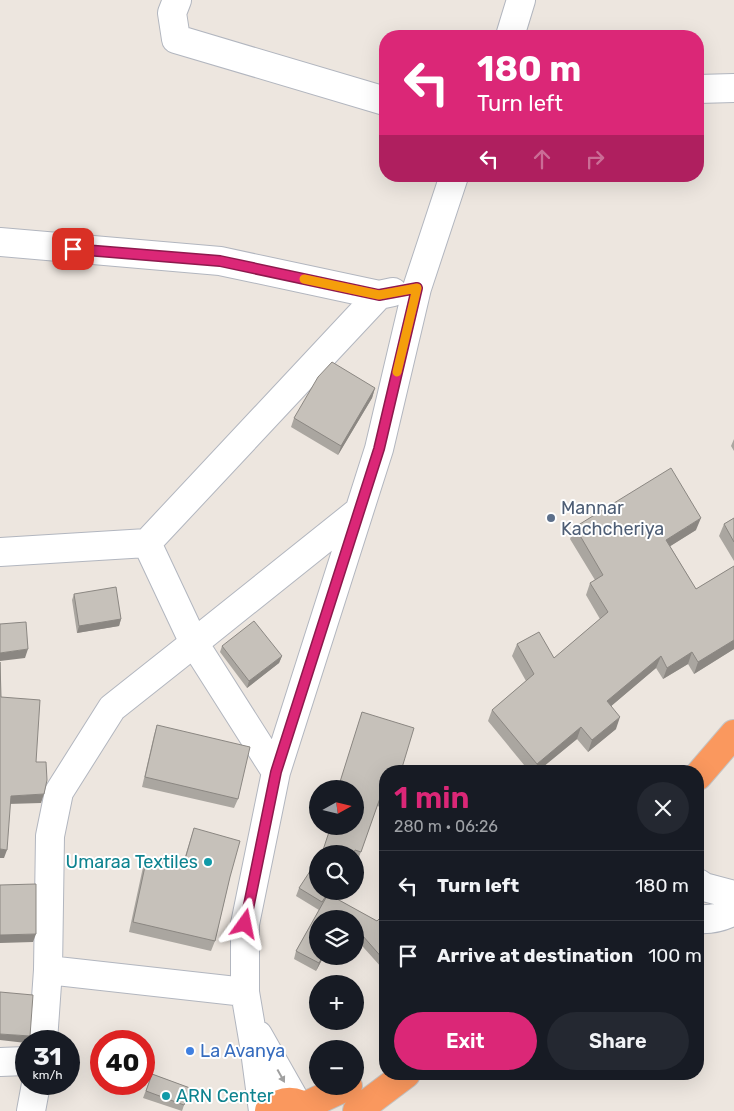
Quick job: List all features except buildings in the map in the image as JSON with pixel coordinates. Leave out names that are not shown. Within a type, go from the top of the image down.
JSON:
[{"type":"highway","points":[[704,769],[734,734]]},
{"type":"highway","points":[[364,1079],[379,1073]]},
{"type":"highway","points":[[357,1111],[398,1080]]},
{"type":"highway","points":[[269,1111],[278,1104],[288,1102],[304,1106],[328,1095]]},
{"type":"street","points":[[177,0],[172,13],[176,39],[379,99]]},
{"type":"street","points":[[512,30],[521,0]]},
{"type":"street","points":[[704,89],[734,88]]},
{"type":"street","points":[[262,1111],[250,1020],[244,992],[245,924],[276,772],[379,449],[417,288],[452,182]]},
{"type":"street","points":[[0,242],[220,261],[379,295],[417,288]]},
{"type":"street","points":[[0,552],[146,543],[379,295]]},
{"type":"street","points":[[44,1030],[48,970],[50,836],[59,792],[112,708],[359,511]]},
{"type":"street","points":[[146,543],[194,643],[276,772]]},
{"type":"street","points":[[704,887],[734,895]]},
{"type":"street","points":[[704,919],[708,920],[734,910]]},
{"type":"street","points":[[48,970],[244,992]]},
{"type":"street","points":[[250,1020],[304,1106]]},
{"type":"street","points":[[248,1111],[246,1061],[250,1020]]},
{"type":"street","points":[[0,1062],[15,1061]]},
{"type":"street","points":[[31,1111],[34,1095]]},
{"type":"slow traffic","points":[[304,279],[379,295],[417,288],[397,372]]},
{"type":"place","name":"Mannar Kachcheriya","points":[[551,518]]},
{"type":"place","name":"Umaraa Textiles","points":[[208,862]]},
{"type":"place","name":"La Avanya","points":[[190,1051]]},
{"type":"place","name":"ARN Center","points":[[166,1096]]},
{"type":"route","points":[[73,249],[220,261],[379,295],[417,288],[379,449],[276,772],[245,924]]}]
